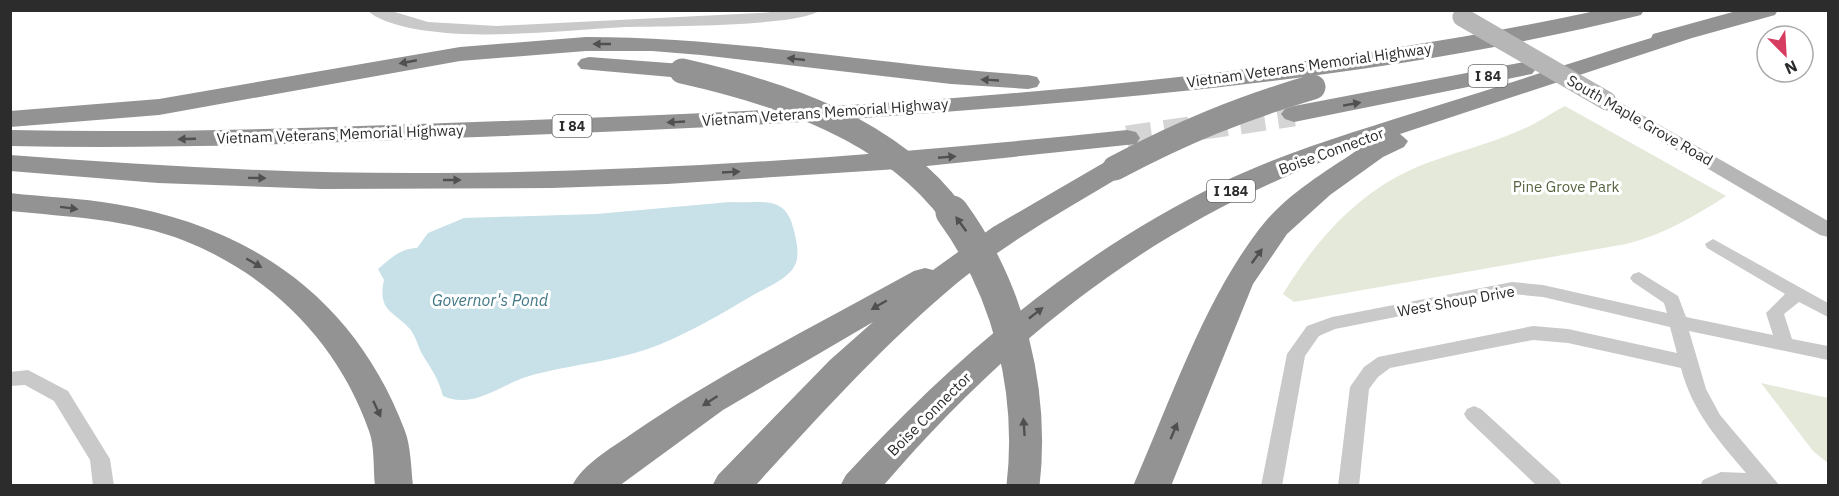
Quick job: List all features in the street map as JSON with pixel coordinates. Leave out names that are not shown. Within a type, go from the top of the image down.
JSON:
[{"type":"highway","name":"Vietnam Veterans Memorial Highway","points":[[10,138],[146,140],[800,116],[1132,88],[1402,54],[1545,30],[1634,10]]},
{"type":"highway","name":"I 84","points":[[1294,114],[1409,93],[1682,34],[1767,10]]},
{"type":"highway","points":[[591,486],[622,459],[718,396],[1115,168],[1182,133],[1246,107],[1369,70],[1545,30]]},
{"type":"highway","name":"Boise Connector","points":[[859,486],[1005,338],[1074,284],[1138,240],[1204,203],[1294,163],[1364,137],[1682,34]]},
{"type":"highway","points":[[10,120],[159,107],[459,54],[586,44],[652,44],[951,77],[1132,88]]},
{"type":"highway","points":[[10,120],[65,123],[148,117],[502,67],[629,65],[682,71],[754,87],[818,113],[876,145],[911,171],[946,204],[978,251],[993,283],[1014,343],[1022,388],[1027,461],[1023,486]]},
{"type":"highway","points":[[1152,486],[1238,282],[1277,227],[1320,189],[1374,151],[1479,101]]},
{"type":"highway","points":[[10,175],[91,178],[457,180],[714,173],[987,153],[1126,138]]},
{"type":"highway","points":[[10,163],[206,177]]},
{"type":"highway","points":[[10,202],[116,213],[195,234],[258,265],[311,308],[355,362],[388,433],[394,486]]},
{"type":"highway","points":[[731,486],[842,369],[946,276],[1003,234]]},
{"type":"main road","name":"South Maple Grove Road","points":[[1456,14],[1828,230]]},
{"type":"street","points":[[374,10],[404,23],[419,26],[496,26],[643,20],[776,11]]},
{"type":"street","points":[[390,10],[439,23],[496,26]]},
{"type":"street","points":[[643,20],[757,19],[813,10]]},
{"type":"street","points":[[1713,243],[1828,311]]},
{"type":"street","points":[[1639,278],[1672,300],[1696,389],[1713,421],[1768,484]]},
{"type":"street","name":"West Shoup Drive","points":[[1270,486],[1296,354],[1313,331],[1332,323],[1512,288],[1543,291],[1785,346],[1828,353]]},
{"type":"street","points":[[1785,346],[1775,313],[1786,301],[1800,294]]},
{"type":"street","points":[[1347,486],[1360,387],[1371,372],[1385,362],[1533,333],[1568,336],[1689,363]]},
{"type":"street","points":[[10,379],[28,377],[61,396],[100,459],[104,486]]},
{"type":"street","points":[[1474,414],[1552,486]]},
{"type":"street","points":[[1710,486],[1721,481],[1768,484]]},
{"type":"green space","name":"Pine Grove Park","points":[[1565,106],[1726,196],[1678,224],[1652,236],[1626,244],[1294,302],[1283,294],[1324,237],[1357,204],[1376,190],[1417,167],[1508,135],[1532,125]]},
{"type":"green space","points":[[1761,383],[1828,398],[1828,463],[1813,451]]},
{"type":"water","name":"Governor's Pond","points":[[730,202],[771,203],[785,211],[794,231],[797,261],[792,270],[783,278],[684,334],[661,344],[613,358],[529,376],[476,398],[465,400],[443,396],[437,379],[412,332],[388,309],[383,298],[384,280],[378,269],[400,252],[417,248],[428,233],[464,218],[596,214]]},
{"type":"tunnel","points":[[1127,138],[1294,114]]}]
